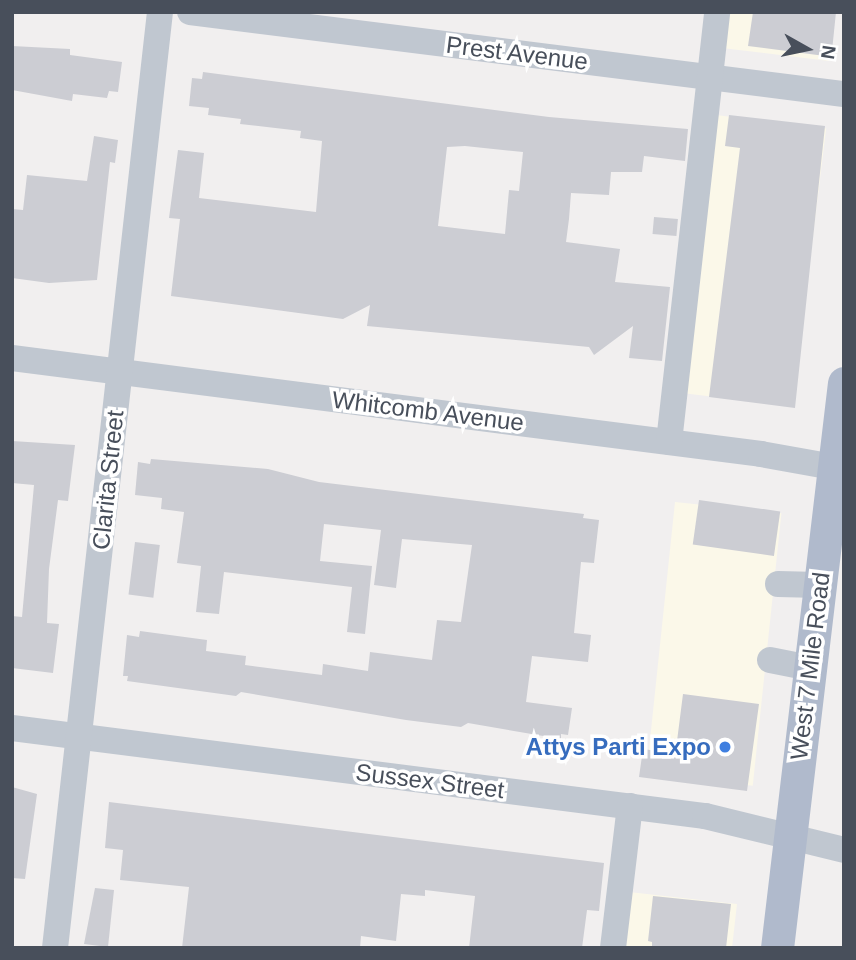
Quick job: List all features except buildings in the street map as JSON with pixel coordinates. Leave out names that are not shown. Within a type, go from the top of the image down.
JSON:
[{"type":"main road","name":"West 7 Mile Road","points":[[777,948],[820,585],[839,468],[844,383]]},
{"type":"street","name":"Clarita Street","points":[[55,948],[160,12]]},
{"type":"street","name":"Prest Avenue","points":[[190,12],[844,94]]},
{"type":"street","points":[[669,442],[717,12]]},
{"type":"street","name":"Whitcomb Avenue","points":[[12,358],[669,442],[839,468]]},
{"type":"street","points":[[778,584],[820,585]]},
{"type":"street","points":[[770,660],[810,668]]},
{"type":"street","name":"Sussex Street","points":[[12,728],[705,816],[844,850]]},
{"type":"street","points":[[613,948],[630,806]]},
{"type":"shaded area","points":[[726,12],[835,12],[829,61],[722,48]]},
{"type":"shaded area","points":[[716,115],[826,129],[792,406],[682,393]]},
{"type":"shaded area","points":[[675,502],[781,513],[753,786],[646,774]]},
{"type":"shaded area","points":[[629,892],[737,904],[732,948],[622,948]]},
{"type":"place","name":"Attys Parti Expo","points":[[725,747]]}]
